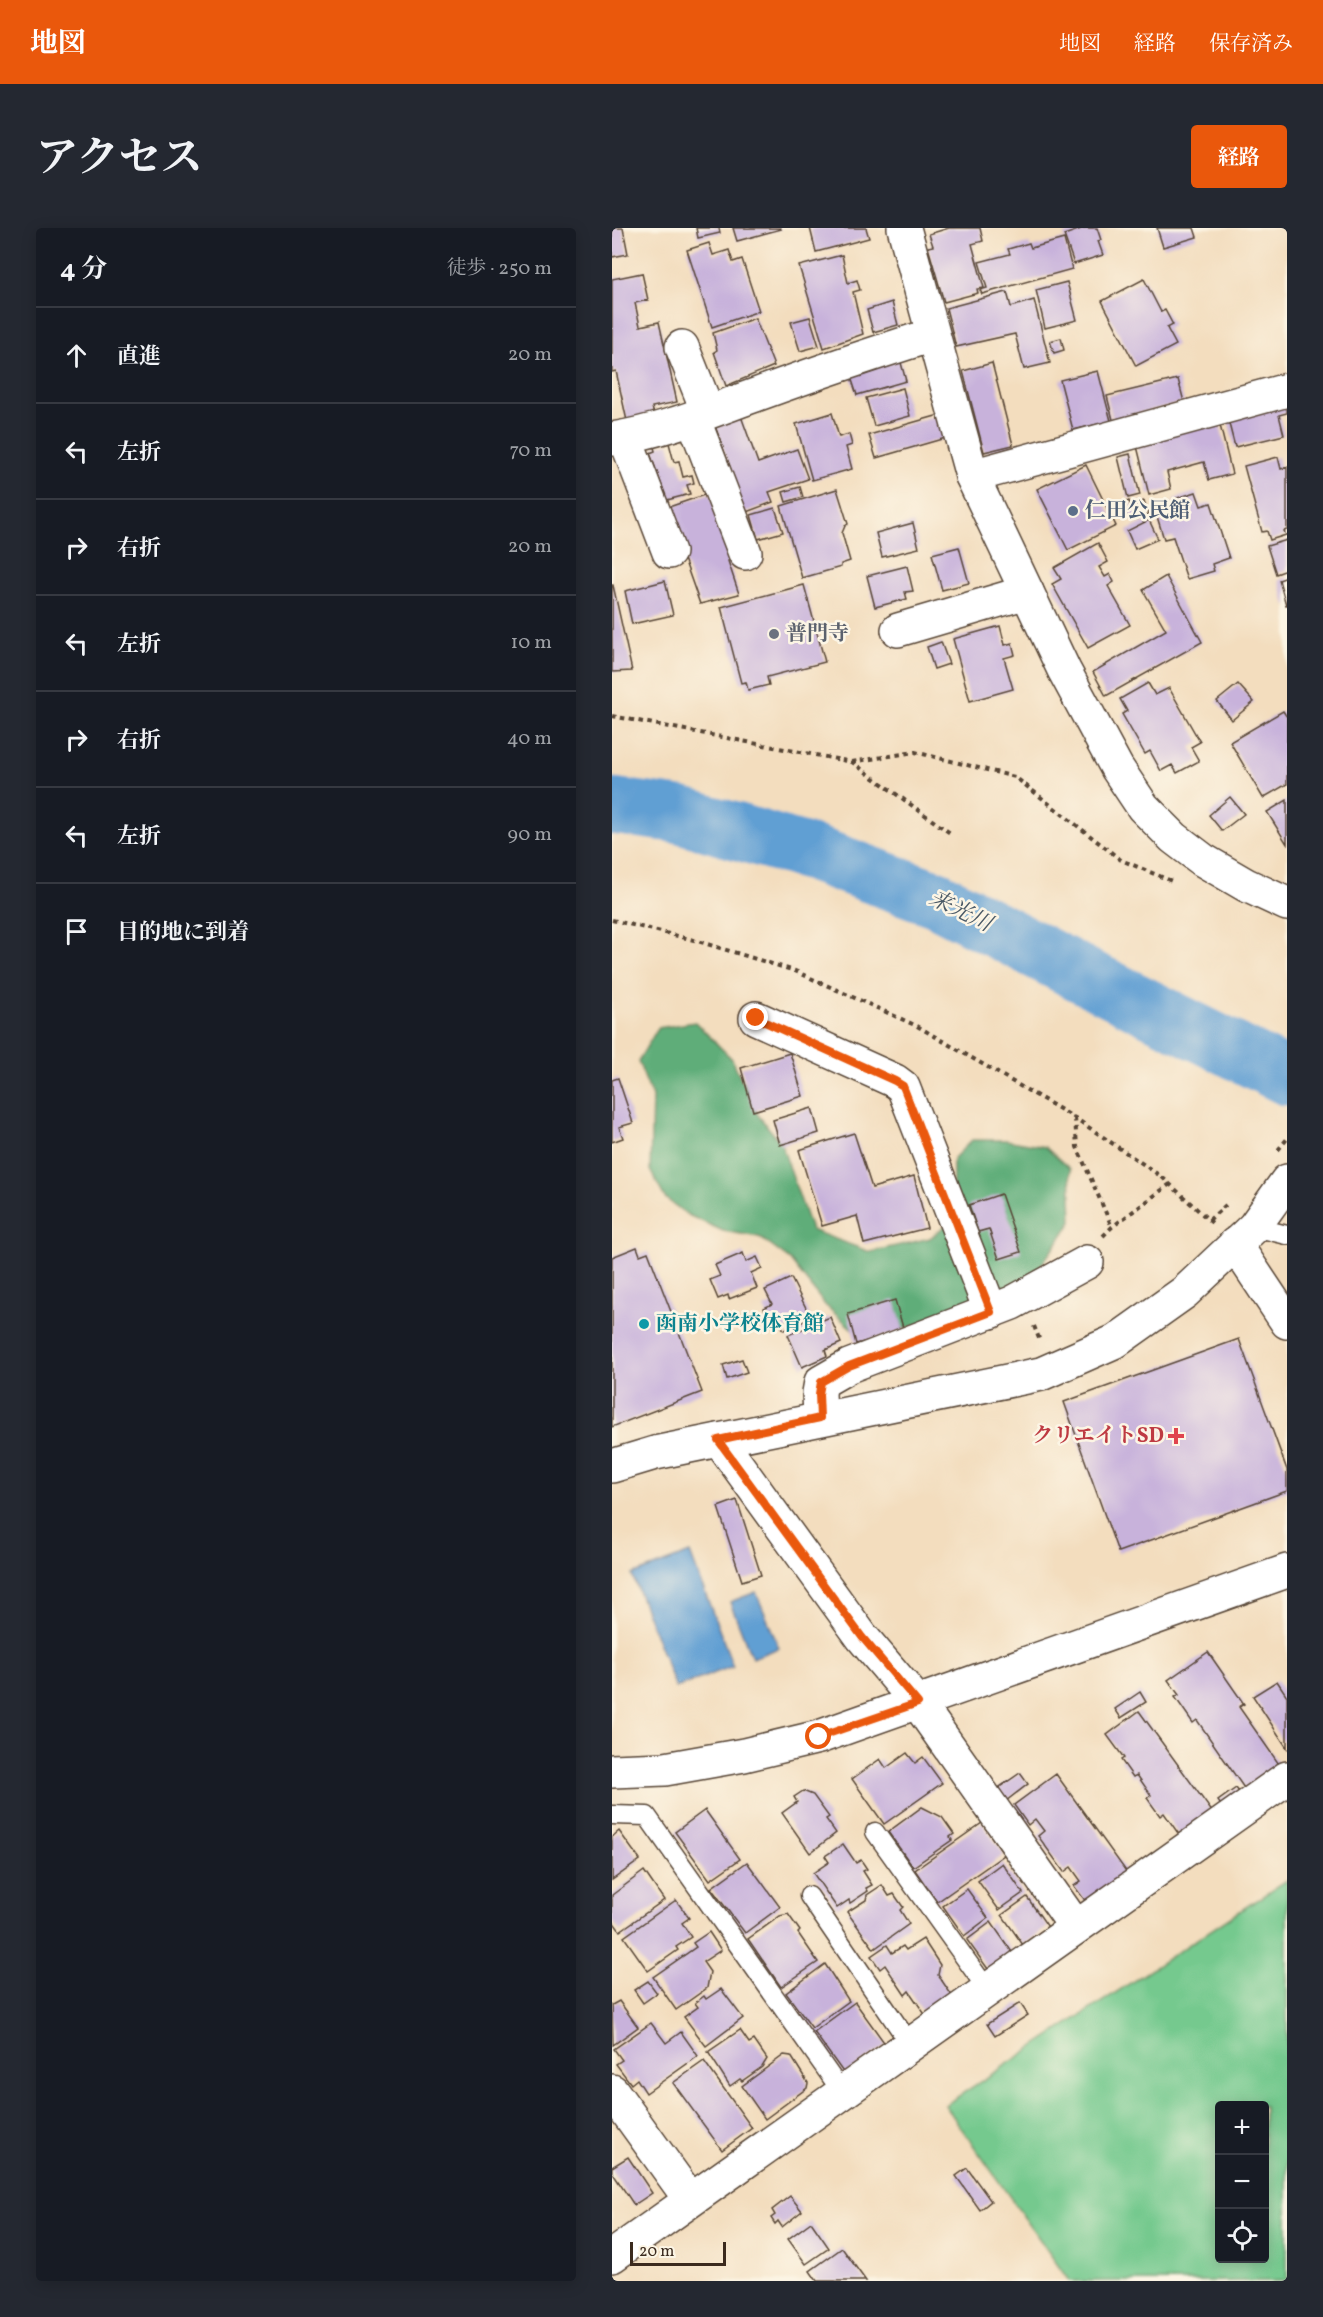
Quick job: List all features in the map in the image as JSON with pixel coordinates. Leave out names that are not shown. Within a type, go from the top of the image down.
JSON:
[{"type":"street","points":[[904,228],[972,476],[1064,670],[1112,759],[1143,807],[1174,838],[1203,860],[1246,885],[1287,904]]},
{"type":"street","points":[[669,552],[619,438],[701,415],[932,334]]},
{"type":"street","points":[[682,347],[745,553]]},
{"type":"street","points":[[972,476],[1287,390]]},
{"type":"street","points":[[898,630],[1027,592]]},
{"type":"street","points":[[756,1018],[903,1086],[991,1312]]},
{"type":"street","points":[[612,1466],[655,1453],[1052,1370],[1116,1341],[1185,1292],[1244,1235],[1282,1188]]},
{"type":"street","points":[[1244,1235],[1287,1322]]},
{"type":"street","points":[[820,1418],[821,1382],[849,1366],[991,1312],[1022,1298],[1087,1262]]},
{"type":"street","points":[[718,1440],[862,1637],[918,1703],[1076,1927]]},
{"type":"street","points":[[612,1771],[665,1770],[744,1755],[819,1737],[1287,1571]]},
{"type":"street","points":[[612,2256],[1287,1778]]},
{"type":"street","points":[[612,2091],[690,2199]]},
{"type":"lane","points":[[1244,1235],[1287,1234]]},
{"type":"lane","points":[[612,1815],[647,1816],[842,2092]]},
{"type":"lane","points":[[875,1832],[987,1989]]},
{"type":"lane","points":[[809,1896],[910,2044]]},
{"type":"path","points":[[612,716],[852,762],[915,752],[1015,777],[1122,860],[1175,882]]},
{"type":"path","points":[[852,762],[950,833]]},
{"type":"path","points":[[612,920],[694,940],[795,971],[917,1026],[1075,1118],[1244,1235]]},
{"type":"path","points":[[1075,1118],[1074,1130],[1077,1147],[1112,1227]]},
{"type":"path","points":[[1087,1262],[1112,1227],[1170,1184]]},
{"type":"path","points":[[1022,1298],[1052,1370]]},
{"type":"green space","points":[[695,1022],[732,1059],[758,1115],[781,1143],[811,1230],[870,1252],[930,1238],[952,1220],[953,1159],[972,1140],[1006,1140],[1045,1147],[1070,1169],[1072,1222],[1027,1285],[937,1319],[865,1340],[825,1305],[790,1260],[759,1237],[723,1231],[688,1215],[665,1198],[650,1170],[652,1097],[638,1061],[658,1028]]},
{"type":"green space","points":[[1287,1880],[1287,2281],[1069,2281],[945,2105]]},
{"type":"water","points":[[690,1553],[733,1666],[676,1688],[632,1575]]},
{"type":"water","points":[[756,1592],[779,1648],[752,1658],[730,1602]]},
{"type":"building","points":[[612,228],[623,228],[628,254],[612,257]]},
{"type":"building","points":[[696,228],[719,228],[720,233],[698,238]]},
{"type":"building","points":[[733,228],[780,228],[781,229],[737,241]]},
{"type":"building","points":[[810,228],[866,228],[869,238],[816,252]]},
{"type":"building","points":[[949,228],[980,228],[983,241],[972,244],[984,288],[977,289],[978,293],[944,302],[928,247],[933,246],[929,234]]},
{"type":"building","points":[[1084,228],[1097,228],[1101,240],[1098,241],[1103,255],[1074,264],[1064,235]]},
{"type":"building","points":[[1157,228],[1194,228],[1197,237],[1163,247]]},
{"type":"building","points":[[1064,239],[1072,269],[982,294],[980,290],[987,288],[979,262],[1010,254],[1008,249],[1029,243],[1031,248]]},
{"type":"building","points":[[709,243],[713,255],[729,250],[733,262],[742,259],[759,311],[712,327],[687,250]]},
{"type":"building","points":[[842,255],[848,283],[857,280],[860,290],[853,292],[863,334],[824,348],[799,266]]},
{"type":"building","points":[[642,273],[648,300],[635,303],[640,326],[659,322],[677,402],[652,407],[654,415],[627,421],[616,371],[612,372],[612,279]]},
{"type":"building","points":[[1144,279],[1161,312],[1165,310],[1173,325],[1167,328],[1176,345],[1136,366],[1102,301]]},
{"type":"building","points":[[1067,282],[1077,320],[1045,328],[1036,290]]},
{"type":"building","points":[[1007,292],[1011,307],[1034,300],[1050,363],[1024,369],[1015,334],[956,347],[946,308]]},
{"type":"building","points":[[892,302],[898,325],[873,332],[867,310]]},
{"type":"building","points":[[810,317],[819,346],[800,351],[791,322]]},
{"type":"building","points":[[755,318],[774,366],[726,386],[714,352],[717,350],[713,333]]},
{"type":"building","points":[[1061,338],[1064,350],[1054,353],[1050,341]]},
{"type":"building","points":[[900,359],[906,381],[857,395],[850,374]]},
{"type":"building","points":[[992,363],[1013,445],[984,452],[963,371]]},
{"type":"building","points":[[1098,371],[1111,421],[1073,430],[1060,380]]},
{"type":"building","points":[[1178,379],[1184,402],[1113,420],[1107,396]]},
{"type":"building","points":[[903,388],[910,416],[874,426],[866,398]]},
{"type":"building","points":[[1287,402],[1287,413],[1279,415],[1284,435],[1235,447],[1227,416]]},
{"type":"building","points":[[832,413],[839,437],[849,434],[852,445],[846,447],[852,469],[812,480],[796,424]]},
{"type":"building","points":[[943,414],[949,437],[876,458],[869,435]]},
{"type":"building","points":[[741,416],[758,463],[797,449],[808,479],[769,492],[773,502],[741,514],[731,470],[714,423]]},
{"type":"building","points":[[1219,421],[1232,474],[1209,480],[1204,462],[1167,472],[1171,489],[1149,495],[1136,442]]},
{"type":"building","points":[[669,443],[674,462],[679,461],[683,477],[692,475],[694,483],[687,485],[690,494],[667,500],[650,453],[655,451],[654,447]]},
{"type":"building","points":[[1130,454],[1140,495],[1128,498],[1118,457]]},
{"type":"building","points":[[1278,457],[1281,469],[1287,467],[1287,530],[1284,531],[1286,535],[1270,540],[1267,531],[1262,532],[1244,466]]},
{"type":"building","points":[[1086,465],[1116,526],[1068,550],[1037,489]]},
{"type":"building","points":[[800,487],[803,497],[786,502],[783,492]]},
{"type":"building","points":[[837,489],[848,524],[842,533],[850,561],[841,564],[841,567],[802,578],[781,506]]},
{"type":"building","points":[[1196,492],[1201,506],[1211,503],[1229,558],[1212,564],[1214,571],[1187,579],[1173,537],[1164,539],[1155,510],[1175,503],[1174,499]]},
{"type":"building","points":[[710,493],[734,559],[728,561],[739,594],[700,604],[666,508]]},
{"type":"building","points":[[1129,501],[1131,506],[1144,501],[1149,514],[1137,519],[1136,516],[1128,519],[1122,504]]},
{"type":"building","points":[[775,508],[783,532],[758,539],[751,515]]},
{"type":"building","points":[[1149,520],[1158,539],[1135,549],[1127,531]]},
{"type":"building","points":[[913,523],[919,548],[882,557],[876,533]]},
{"type":"building","points":[[1287,540],[1287,570],[1276,574],[1267,546]]},
{"type":"building","points":[[1098,543],[1108,562],[1099,567],[1105,577],[1110,574],[1114,582],[1108,586],[1130,625],[1088,648],[1052,584],[1061,579],[1054,568]]},
{"type":"building","points":[[959,547],[969,583],[942,590],[932,554]]},
{"type":"building","points":[[907,566],[913,591],[905,592],[907,599],[875,607],[867,576]]},
{"type":"building","points":[[1166,576],[1202,642],[1106,696],[1093,672],[1166,630],[1143,590]]},
{"type":"building","points":[[1287,577],[1287,605],[1286,605],[1279,580]]},
{"type":"building","points":[[665,581],[673,615],[632,624],[625,591]]},
{"type":"building","points":[[613,585],[632,671],[612,672]]},
{"type":"building","points":[[804,585],[825,662],[767,677],[769,685],[748,690],[746,682],[741,683],[721,607]]},
{"type":"building","points":[[1000,626],[1005,645],[1012,643],[1015,655],[1004,658],[1013,689],[970,701],[953,639]]},
{"type":"building","points":[[941,642],[949,664],[934,669],[927,647]]},
{"type":"building","points":[[1148,683],[1155,695],[1169,688],[1200,742],[1191,747],[1199,761],[1177,773],[1172,765],[1161,771],[1150,751],[1145,754],[1122,714],[1127,711],[1120,699]]},
{"type":"building","points":[[1238,684],[1254,702],[1232,720],[1217,701]]},
{"type":"building","points":[[1283,711],[1287,717],[1287,784],[1263,798],[1230,742]]},
{"type":"building","points":[[1230,797],[1244,814],[1222,831],[1209,815]]},
{"type":"building","points":[[1287,800],[1287,844],[1267,812]]},
{"type":"building","points":[[790,1053],[803,1096],[753,1111],[741,1068]]},
{"type":"building","points":[[618,1078],[633,1123],[619,1127],[623,1138],[612,1142],[612,1080]]},
{"type":"building","points":[[812,1108],[819,1133],[780,1145],[773,1120]]},
{"type":"building","points":[[854,1133],[872,1188],[914,1176],[927,1228],[864,1244],[857,1216],[822,1226],[799,1150]]},
{"type":"building","points":[[1001,1194],[1021,1252],[999,1259],[989,1229],[978,1232],[969,1205]]},
{"type":"building","name":"函南小学校体育館","points":[[637,1247],[640,1255],[648,1252],[702,1392],[612,1427],[612,1257]]},
{"type":"building","points":[[743,1253],[746,1262],[757,1257],[762,1268],[751,1273],[757,1288],[729,1299],[728,1295],[718,1299],[710,1280],[720,1276],[715,1265]]},
{"type":"building","points":[[791,1278],[811,1318],[784,1330],[778,1320],[771,1323],[764,1308],[772,1304],[765,1290]]},
{"type":"building","points":[[895,1300],[904,1331],[856,1344],[848,1314]]},
{"type":"building","points":[[830,1317],[841,1343],[825,1350],[827,1356],[802,1367],[788,1335]]},
{"type":"building","name":"クリエイトSD","points":[[1239,1339],[1287,1470],[1287,1491],[1118,1552],[1064,1402]]},
{"type":"building","points":[[742,1359],[747,1372],[727,1379],[723,1365]]},
{"type":"building","points":[[737,1500],[761,1575],[742,1581],[718,1507]]},
{"type":"building","points":[[1208,1652],[1244,1704],[1239,1707],[1281,1767],[1246,1791],[1197,1720],[1193,1723],[1175,1697],[1179,1695],[1168,1680]]},
{"type":"building","points":[[1277,1681],[1287,1696],[1287,1748],[1253,1696]]},
{"type":"building","points":[[1140,1692],[1146,1702],[1121,1718],[1115,1709]]},
{"type":"building","points":[[1139,1711],[1213,1813],[1180,1836],[1164,1813],[1160,1816],[1147,1798],[1151,1795],[1137,1775],[1133,1777],[1121,1760],[1124,1758],[1107,1735]]},
{"type":"building","points":[[907,1753],[915,1763],[923,1757],[942,1783],[884,1824],[852,1779],[880,1759],[886,1768]]},
{"type":"building","points":[[1020,1773],[1028,1784],[1006,1801],[997,1789]]},
{"type":"building","points":[[1056,1774],[1128,1874],[1087,1903],[1074,1886],[1081,1881],[1071,1867],[1064,1872],[1038,1836],[1044,1831],[1035,1819],[1028,1825],[1014,1805]]},
{"type":"building","points":[[1236,1788],[1242,1796],[1223,1808],[1218,1801]]},
{"type":"building","points":[[803,1791],[813,1795],[829,1817],[826,1819],[836,1833],[810,1853],[782,1813],[797,1802],[794,1797]]},
{"type":"building","points":[[922,1807],[942,1817],[954,1834],[950,1837],[952,1840],[913,1867],[888,1832]]},
{"type":"building","points":[[705,1810],[740,1859],[710,1880],[675,1832]]},
{"type":"building","points":[[982,1823],[1004,1855],[937,1902],[915,1870]]},
{"type":"building","points":[[619,1831],[640,1860],[612,1880],[612,1837]]},
{"type":"building","points":[[843,1844],[856,1863],[861,1860],[867,1869],[863,1871],[872,1885],[866,1888],[868,1891],[850,1903],[849,1900],[837,1908],[813,1873],[829,1862],[825,1856]]},
{"type":"building","points":[[747,1862],[780,1907],[745,1933],[711,1888]]},
{"type":"building","points":[[1002,1863],[1023,1893],[999,1910],[978,1881]]},
{"type":"building","points":[[644,1871],[664,1900],[620,1931],[612,1920],[612,1895]]},
{"type":"building","points":[[882,1885],[889,1896],[894,1894],[903,1907],[900,1910],[909,1924],[874,1949],[847,1912],[866,1900],[867,1895]]},
{"type":"building","points":[[967,1889],[988,1918],[964,1936],[943,1906]]},
{"type":"building","points":[[1027,1897],[1048,1927],[1023,1945],[1002,1915]]},
{"type":"building","points":[[676,1900],[689,1918],[682,1923],[691,1937],[676,1947],[678,1950],[648,1971],[624,1937]]},
{"type":"building","points":[[788,1914],[818,1962],[781,1987],[748,1939],[780,1916]]},
{"type":"building","points":[[991,1922],[1012,1952],[988,1969],[967,1940]]},
{"type":"building","points":[[709,1932],[721,1950],[703,1962],[710,1972],[707,1988],[676,2010],[653,1977],[696,1947],[693,1943]]},
{"type":"building","points":[[923,1939],[940,1965],[938,1975],[953,1997],[926,2016],[909,1991],[905,1995],[885,1965],[880,1969],[871,1956],[887,1945],[892,1953],[903,1946],[906,1950]]},
{"type":"building","points":[[825,1964],[849,2001],[812,2028],[786,1993]]},
{"type":"building","points":[[648,1981],[657,1993],[643,2003],[634,1990]]},
{"type":"building","points":[[721,1989],[743,2018],[706,2046],[684,2017],[698,2007],[695,2003],[704,1996],[706,1999]]},
{"type":"building","points":[[619,2001],[638,2027],[613,2045],[612,2005]]},
{"type":"building","points":[[855,2002],[886,2045],[845,2075],[814,2032]]},
{"type":"building","points":[[1020,2003],[1028,2015],[995,2036],[987,2024]]},
{"type":"building","points":[[651,2023],[666,2043],[681,2032],[698,2056],[646,2093],[637,2079],[631,2084],[616,2064],[622,2060],[614,2049]]},
{"type":"building","points":[[740,2030],[749,2043],[754,2040],[767,2059],[762,2067],[742,2081],[740,2079],[730,2086],[708,2052]]},
{"type":"building","points":[[784,2055],[791,2056],[808,2083],[807,2088],[765,2119],[742,2086]]},
{"type":"building","points":[[704,2061],[752,2128],[722,2150],[673,2083]]},
{"type":"building","points":[[628,2157],[652,2193],[634,2205],[612,2172],[612,2167]]},
{"type":"building","points":[[967,2168],[991,2201],[980,2210],[956,2176]]},
{"type":"building","points":[[790,2196],[802,2211],[782,2227],[778,2221],[775,2224],[771,2218],[775,2215],[772,2210]]},
{"type":"building","points":[[811,2222],[829,2248],[806,2264],[788,2239]]},
{"type":"building","points":[[842,2248],[866,2281],[817,2281],[810,2271]]},
{"type":"waterway","name":"来光川","points":[[612,806],[680,815],[814,854],[937,899],[1287,1077]]},
{"type":"place","name":"仁田公民館","points":[[1073,511]]},
{"type":"place","name":"普門寺","points":[[774,634]]},
{"type":"place","name":"函南小学校体育館","points":[[644,1324]]},
{"type":"place","name":"クリエイトSD","points":[[1176,1436]]},
{"type":"route","points":[[756,1018],[903,1086],[991,1312],[849,1366],[821,1382],[820,1418],[718,1440],[862,1637],[918,1703],[819,1737]]}]
